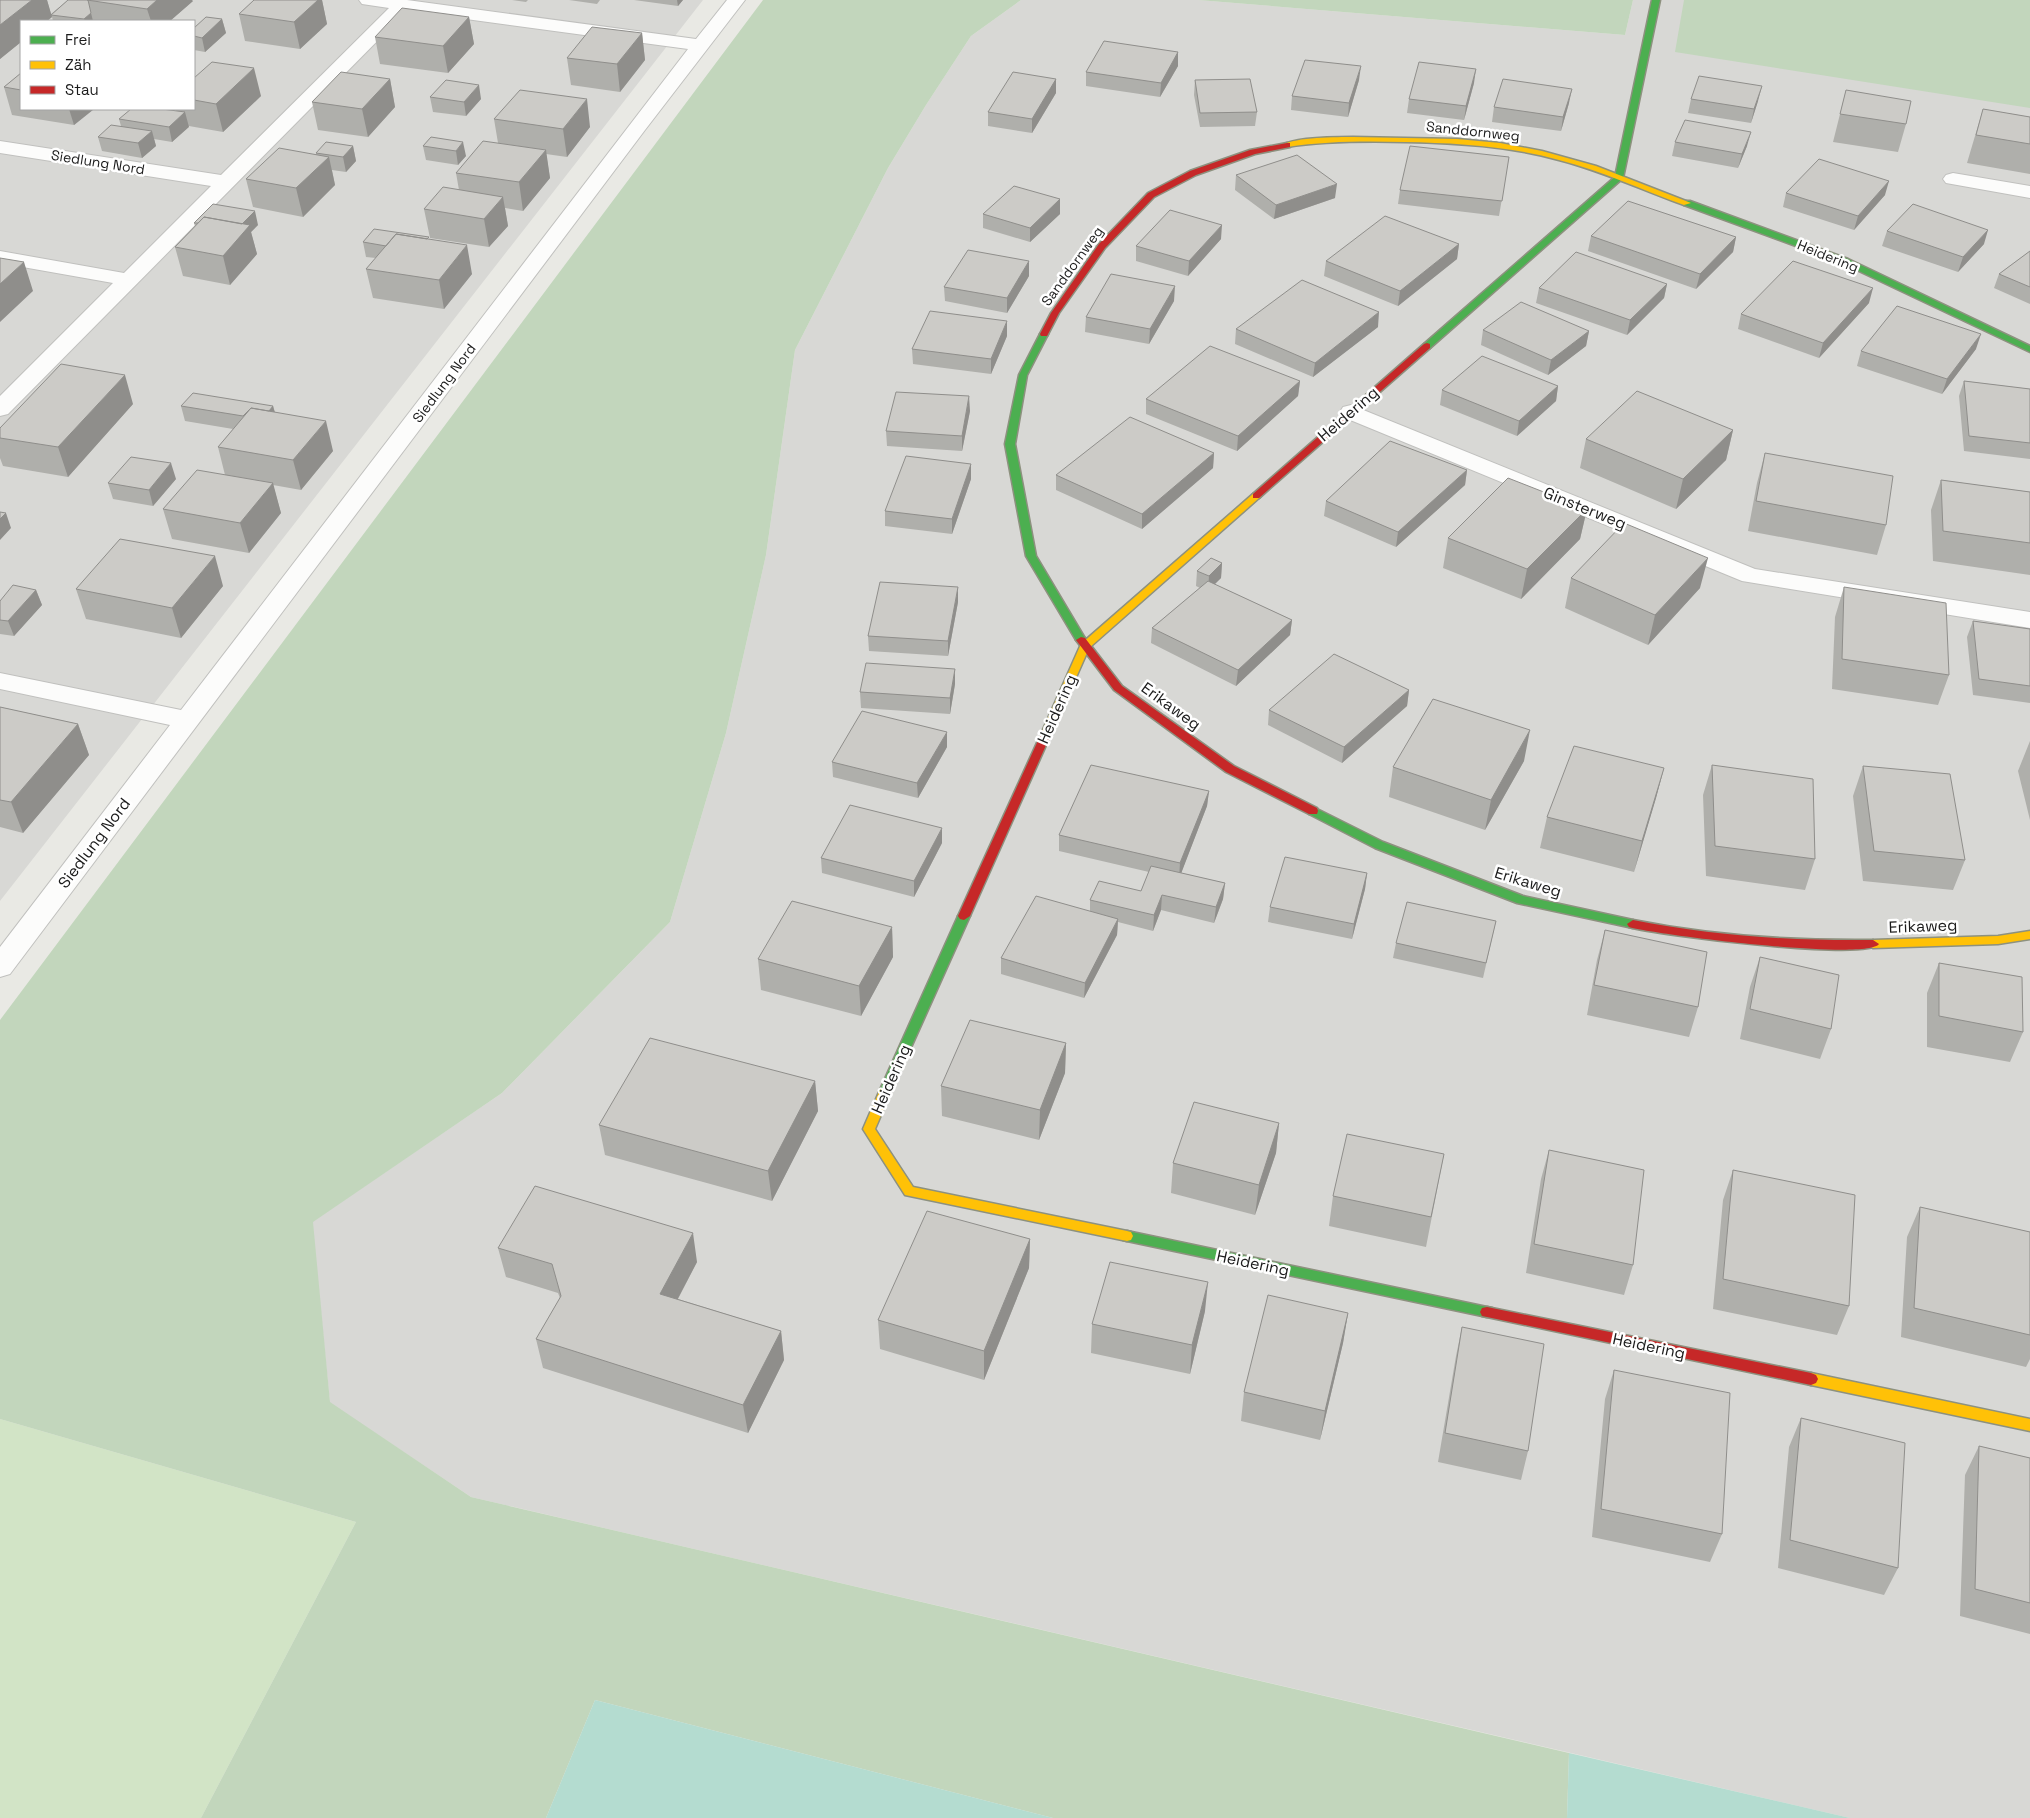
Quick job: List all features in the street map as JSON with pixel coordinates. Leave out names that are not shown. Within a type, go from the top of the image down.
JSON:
[{"type":"street","points":[[368,0],[700,45]]},
{"type":"street","name":"Siedlung Nord","points":[[0,967],[736,0]]},
{"type":"street","points":[[1619,178],[1656,0]]},
{"type":"street","points":[[3,402],[129,280],[402,5]]},
{"type":"street","name":"Sanddornweg","points":[[1085,646],[1031,556],[1010,444],[1023,375],[1055,313],[1102,246],[1151,196],[1193,173],[1253,152],[1309,141],[1364,139],[1436,140],[1492,145],[1562,158],[1619,178]]},
{"type":"street","name":"Siedlung Nord","points":[[0,147],[226,182]]},
{"type":"street","name":"Heidering","points":[[2030,349],[1844,261],[1619,178],[1085,646],[869,1129],[909,1191],[2030,1425]]},
{"type":"street","points":[[1953,180],[2030,192]]},
{"type":"street","points":[[0,257],[129,280]]},
{"type":"street","name":"Ginsterweg","points":[[1351,412],[1750,576],[2030,620]]},
{"type":"street","name":"Erikaweg","points":[[1085,646],[1118,688],[1230,769],[1379,845],[1521,900],[1676,933],[1820,945],[1998,940],[2030,934]]},
{"type":"street","points":[[0,681],[187,720]]},
{"type":"shaded area","points":[[0,0],[703,0],[0,901]]},
{"type":"shaded area","points":[[1021,0],[1198,0],[1625,35],[1633,0],[2030,0],[2030,1818],[1850,1818],[471,1497],[330,1403],[312,1222],[502,1093],[670,922],[726,733],[766,555],[795,350],[888,168],[926,105],[971,36]]},
{"type":"green space","points":[[763,0],[1021,0],[971,36],[926,105],[888,168],[795,350],[766,555],[726,733],[670,922],[502,1093],[313,1222],[330,1402],[471,1497],[1569,1753],[1567,1818],[1053,1818],[595,1700],[546,1818],[201,1818],[356,1522],[0,1419],[0,1020]]},
{"type":"green space","points":[[1198,0],[1633,0],[1625,35]]},
{"type":"green space","points":[[1684,0],[2030,0],[2030,108],[1675,52]]},
{"type":"green space","points":[[0,1419],[356,1522],[201,1818],[0,1818]]},
{"type":"green space","points":[[595,1700],[1053,1818],[546,1818]]},
{"type":"green space","points":[[1569,1753],[1850,1818],[1567,1818]]},
{"type":"building","points":[[0,0],[32,0],[0,25]]},
{"type":"building","points":[[68,0],[88,0],[91,13],[84,19],[51,15]]},
{"type":"building","points":[[87,0],[157,0],[147,9]]},
{"type":"building","points":[[254,0],[318,0],[294,22],[239,14]]},
{"type":"building","points":[[402,8],[469,17],[443,46],[375,37]]},
{"type":"building","points":[[206,17],[222,19],[202,38],[195,36],[195,27]]},
{"type":"building","points":[[592,27],[642,33],[617,64],[567,58]]},
{"type":"building","points":[[1104,41],[1178,52],[1161,83],[1086,72]]},
{"type":"building","points":[[1305,60],[1361,66],[1349,103],[1292,96]]},
{"type":"building","points":[[212,62],[254,68],[216,104],[195,100],[195,77]]},
{"type":"building","points":[[1419,62],[1476,69],[1466,106],[1409,99]]},
{"type":"building","points":[[341,72],[390,79],[362,109],[312,102]]},
{"type":"building","points":[[1013,72],[1056,79],[1032,119],[988,112]]},
{"type":"building","points":[[20,74],[20,90],[4,87]]},
{"type":"building","points":[[1699,76],[1762,86],[1754,109],[1691,99]]},
{"type":"building","points":[[1250,79],[1257,112],[1200,113],[1195,80]]},
{"type":"building","points":[[1503,79],[1572,89],[1563,117],[1494,107]]},
{"type":"building","points":[[446,80],[479,85],[464,102],[430,97]]},
{"type":"building","points":[[520,90],[587,99],[563,129],[494,119]]},
{"type":"building","points":[[1846,90],[1911,101],[1906,124],[1840,114]]},
{"type":"building","points":[[1983,109],[2030,117],[2030,144],[1976,135]]},
{"type":"building","points":[[130,110],[185,112],[169,127],[119,119]]},
{"type":"building","points":[[1685,120],[1751,132],[1742,154],[1675,142]]},
{"type":"building","points":[[111,125],[152,131],[138,143],[98,137]]},
{"type":"building","points":[[431,137],[463,142],[456,151],[423,146]]},
{"type":"building","points":[[483,141],[546,150],[519,182],[456,173]]},
{"type":"building","points":[[326,142],[353,146],[343,157],[316,153]]},
{"type":"building","points":[[1410,146],[1509,157],[1502,201],[1400,190]]},
{"type":"building","points":[[279,148],[329,157],[296,188],[246,179]]},
{"type":"building","points":[[1297,155],[1337,184],[1276,205],[1236,175]]},
{"type":"building","points":[[1819,159],[1889,181],[1858,216],[1786,193]]},
{"type":"building","points":[[1014,186],[1060,199],[1030,228],[983,214]]},
{"type":"building","points":[[443,187],[503,197],[484,219],[424,209]]},
{"type":"building","points":[[1628,201],[1736,237],[1700,274],[1591,236]]},
{"type":"building","points":[[213,204],[255,211],[242,224],[204,217],[198,223],[194,223]]},
{"type":"building","points":[[1913,204],[1988,230],[1963,257],[1887,231]]},
{"type":"building","points":[[1170,210],[1222,225],[1189,261],[1136,246]]},
{"type":"building","points":[[1385,216],[1459,244],[1400,291],[1326,261]]},
{"type":"building","points":[[204,217],[250,225],[223,256],[175,247]]},
{"type":"building","points":[[374,229],[429,237],[427,239],[396,234],[386,246],[363,242]]},
{"type":"building","points":[[396,234],[467,245],[439,280],[366,269]]},
{"type":"building","points":[[968,250],[1029,261],[1007,298],[944,287]]},
{"type":"building","points":[[2030,251],[2030,287],[1999,274]]},
{"type":"building","points":[[1576,252],[1667,284],[1630,320],[1539,288]]},
{"type":"building","points":[[0,258],[24,262],[0,284]]},
{"type":"building","points":[[1793,261],[1873,288],[1823,343],[1741,314]]},
{"type":"building","points":[[1111,274],[1175,286],[1150,329],[1086,317]]},
{"type":"building","points":[[1302,280],[1379,312],[1315,363],[1236,329]]},
{"type":"building","points":[[1521,302],[1589,331],[1551,360],[1483,330]]},
{"type":"building","points":[[1897,306],[1981,334],[1947,379],[1861,351]]},
{"type":"building","points":[[930,311],[1007,321],[991,359],[912,349]]},
{"type":"building","points":[[1210,346],[1300,381],[1238,436],[1146,399]]},
{"type":"building","points":[[1482,356],[1558,386],[1519,421],[1442,390]]},
{"type":"building","points":[[61,364],[125,375],[58,447],[0,438],[0,428]]},
{"type":"building","points":[[1964,381],[2030,389],[2030,443],[1969,436]]},
{"type":"building","points":[[1637,391],[1733,430],[1683,479],[1586,439]]},
{"type":"building","points":[[896,392],[969,396],[962,436],[886,431]]},
{"type":"building","points":[[193,393],[273,406],[269,411],[251,408],[243,416],[181,406]]},
{"type":"building","points":[[251,408],[326,421],[293,460],[218,447]]},
{"type":"building","points":[[1130,417],[1214,453],[1142,514],[1056,475]]},
{"type":"building","points":[[1390,441],[1467,470],[1398,532],[1326,501]]},
{"type":"building","points":[[1765,453],[1893,476],[1886,525],[1756,501]]},
{"type":"building","points":[[906,456],[971,464],[952,519],[885,511]]},
{"type":"building","points":[[131,457],[171,463],[149,490],[108,483]]},
{"type":"building","points":[[197,470],[273,483],[240,523],[163,509]]},
{"type":"building","points":[[1508,478],[1587,509],[1527,569],[1448,538]]},
{"type":"building","points":[[1941,480],[2030,492],[2030,543],[1943,531]]},
{"type":"building","points":[[0,512],[6,513],[0,519]]},
{"type":"building","points":[[1624,523],[1708,558],[1655,615],[1571,578]]},
{"type":"building","points":[[120,539],[215,556],[172,608],[76,589]]},
{"type":"building","points":[[1211,558],[1222,563],[1209,576],[1197,571]]},
{"type":"building","points":[[1208,581],[1292,620],[1238,670],[1152,628]]},
{"type":"building","points":[[880,582],[958,587],[948,641],[868,636]]},
{"type":"building","points":[[13,585],[36,590],[8,621],[0,620],[0,601]]},
{"type":"building","points":[[1844,587],[1946,603],[1949,675],[1842,659]]},
{"type":"building","points":[[1973,621],[2030,629],[2030,686],[1979,679]]},
{"type":"building","points":[[1334,654],[1409,690],[1344,747],[1269,710]]},
{"type":"building","points":[[866,663],[955,669],[950,698],[860,692]]},
{"type":"building","points":[[1433,699],[1530,730],[1491,800],[1393,767]]},
{"type":"building","points":[[0,707],[78,724],[11,802],[0,800]]},
{"type":"building","points":[[862,711],[947,732],[917,783],[832,762]]},
{"type":"building","points":[[1574,746],[1664,768],[1642,841],[1547,817]]},
{"type":"building","points":[[1091,765],[1209,791],[1180,863],[1059,835]]},
{"type":"building","points":[[1712,765],[1813,779],[1815,859],[1715,846]]},
{"type":"building","points":[[1863,766],[1950,774],[1965,860],[1874,851]]},
{"type":"building","points":[[850,805],[942,828],[914,881],[821,858]]},
{"type":"building","points":[[1285,857],[1367,873],[1354,924],[1270,907]]},
{"type":"building","points":[[1151,866],[1225,883],[1216,907],[1162,895],[1154,915],[1090,900],[1099,881],[1141,891]]},
{"type":"building","points":[[1036,896],[1118,919],[1085,983],[1001,958]]},
{"type":"building","points":[[792,901],[892,927],[859,986],[758,959]]},
{"type":"building","points":[[1407,902],[1496,921],[1486,963],[1396,943]]},
{"type":"building","points":[[1605,930],[1707,952],[1698,1007],[1594,985]]},
{"type":"building","points":[[1760,957],[1839,975],[1831,1029],[1750,1009]]},
{"type":"building","points":[[1939,963],[2022,977],[2023,1032],[1939,1016]]},
{"type":"building","points":[[970,1020],[1066,1043],[1040,1110],[941,1086]]},
{"type":"building","points":[[650,1038],[815,1081],[768,1171],[599,1125]]},
{"type":"building","points":[[1194,1102],[1279,1123],[1259,1185],[1173,1163]]},
{"type":"building","points":[[1347,1134],[1444,1154],[1431,1217],[1333,1196]]},
{"type":"building","points":[[1549,1150],[1644,1170],[1633,1265],[1534,1244]]},
{"type":"building","points":[[1733,1170],[1855,1195],[1849,1306],[1723,1279]]},
{"type":"building","points":[[535,1186],[693,1233],[660,1294],[781,1331],[743,1405],[536,1339],[561,1296],[552,1264],[498,1248]]},
{"type":"building","points":[[1920,1207],[2030,1232],[2030,1335],[1914,1308]]},
{"type":"building","points":[[927,1211],[1030,1239],[984,1351],[878,1320]]},
{"type":"building","points":[[1110,1262],[1208,1282],[1192,1345],[1092,1324]]},
{"type":"building","points":[[1268,1295],[1348,1313],[1325,1411],[1244,1392]]},
{"type":"building","points":[[1462,1327],[1544,1344],[1528,1451],[1445,1433]]},
{"type":"building","points":[[1614,1370],[1730,1393],[1722,1534],[1601,1509]]},
{"type":"building","points":[[1801,1418],[1905,1443],[1898,1568],[1790,1540]]},
{"type":"building","points":[[1979,1446],[2030,1458],[2030,1603],[1975,1589]]},
{"type":"traffic: fast","points":[[1427,346],[1619,178],[1656,0]]},
{"type":"traffic: fast","points":[[1687,203],[1845,261],[2030,349]]},
{"type":"traffic: fast","points":[[1044,334],[1023,375],[1010,444],[1031,556],[1081,640]]},
{"type":"traffic: fast","points":[[1313,811],[1379,845],[1521,900],[1633,924]]},
{"type":"traffic: fast","points":[[885,1092],[964,916]]},
{"type":"traffic: fast","points":[[1127,1236],[1487,1312]]},
{"type":"traffic: slow","points":[[1287,145],[1327,140],[1393,139],[1457,141],[1521,149],[1542,153],[1609,173],[1687,203]]},
{"type":"traffic: slow","points":[[1046,734],[1085,646],[1256,496]]},
{"type":"traffic: slow","points":[[1873,944],[1998,940],[2030,935]]},
{"type":"traffic: slow","points":[[885,1092],[869,1129],[909,1191],[1127,1236]]},
{"type":"traffic: slow","points":[[1811,1379],[2030,1425]]},
{"type":"traffic: jam","points":[[1044,334],[1055,313],[1102,246],[1151,195],[1193,173],[1253,152],[1287,145]]},
{"type":"traffic: jam","points":[[1256,496],[1427,346]]},
{"type":"traffic: jam","points":[[1081,640],[1118,688],[1230,769],[1313,811]]},
{"type":"traffic: jam","points":[[964,916],[1046,734]]},
{"type":"traffic: jam","points":[[1633,924],[1692,935],[1752,941],[1873,944]]},
{"type":"traffic: jam","points":[[1487,1312],[1811,1379]]}]
